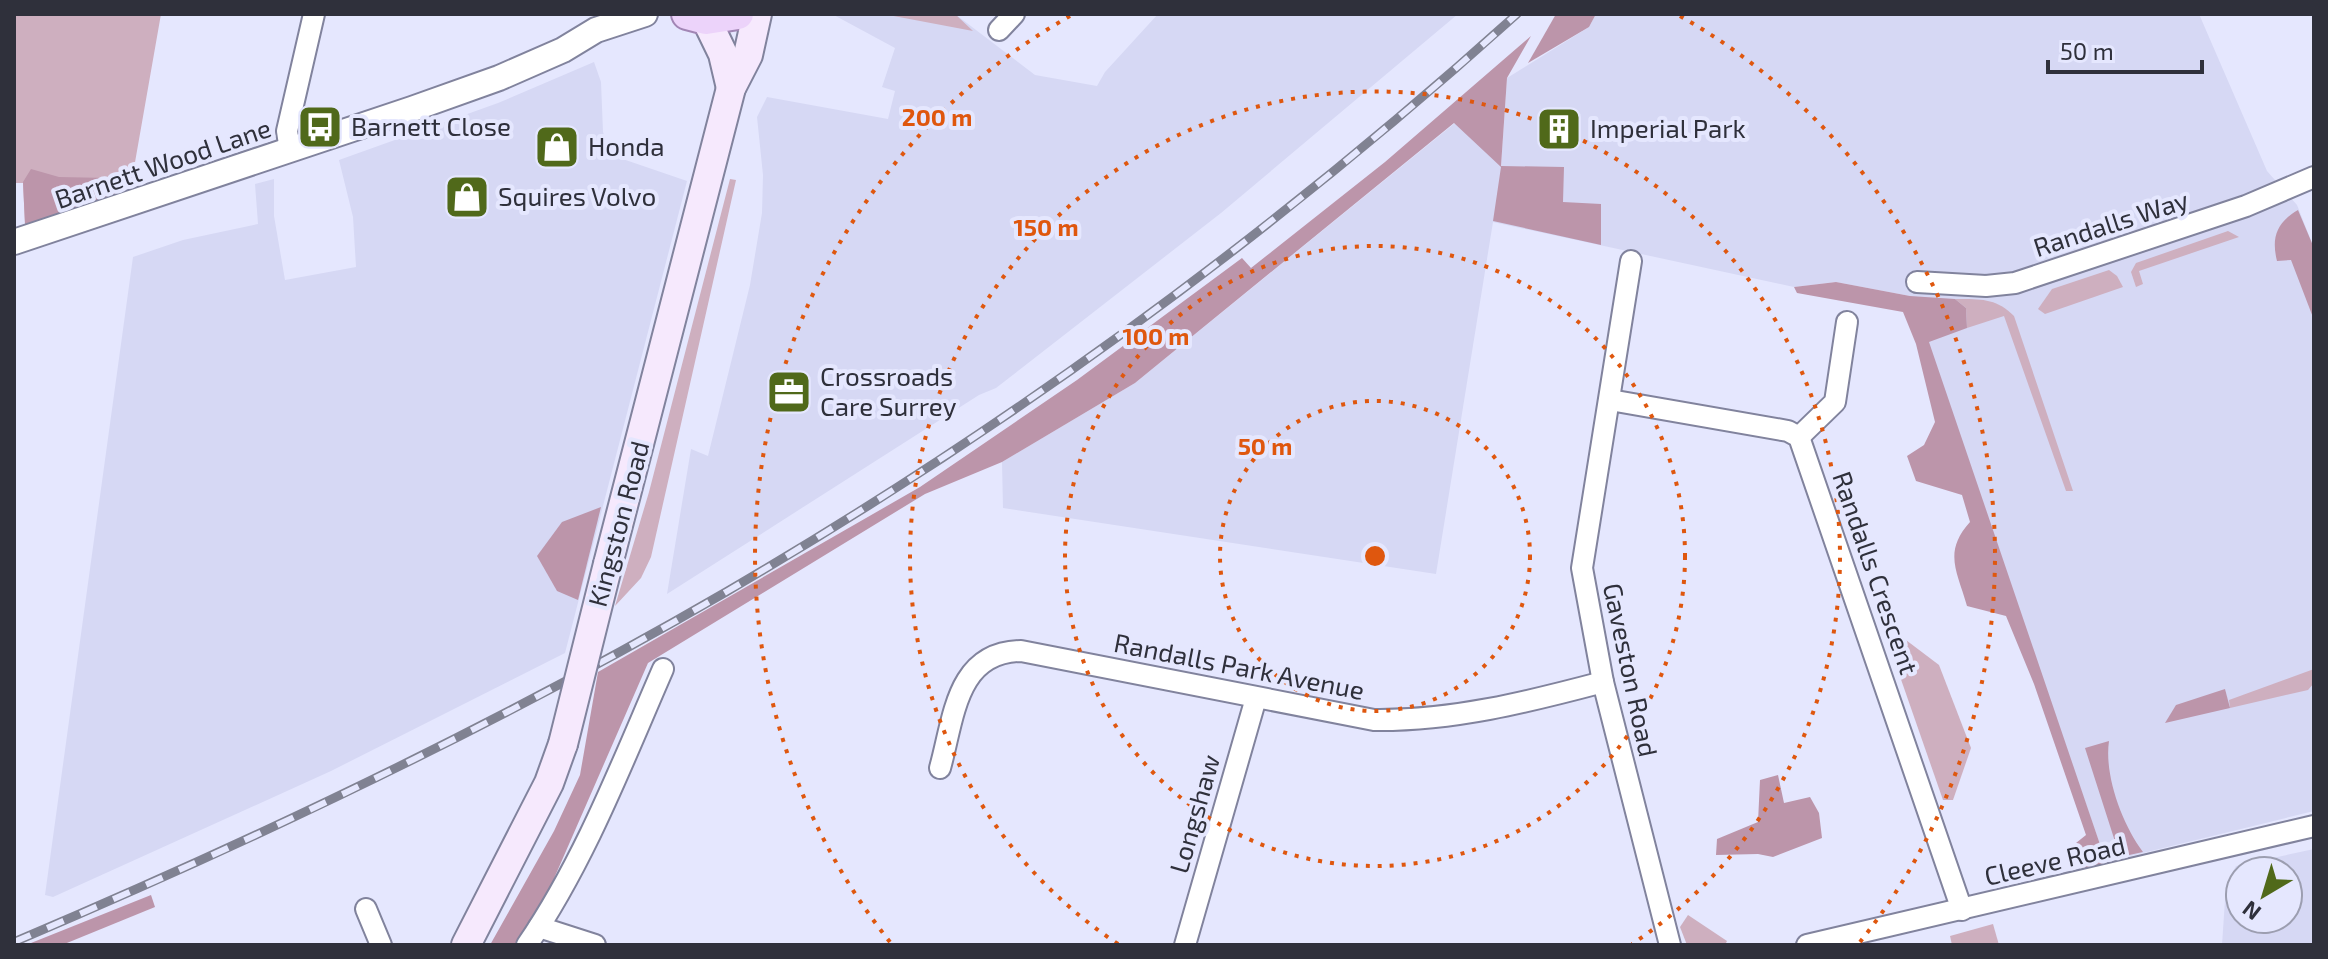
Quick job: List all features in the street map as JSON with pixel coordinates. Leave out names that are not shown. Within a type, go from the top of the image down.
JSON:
[{"type":"main road","points":[[696,17],[738,14]]},
{"type":"main road","name":"Kingston Road","points":[[466,945],[549,783],[563,744],[731,88],[748,55],[757,14]]},
{"type":"main road","name":"Kingston Road","points":[[696,17],[723,54],[731,88]]},
{"type":"street","points":[[290,151],[287,131],[314,14]]},
{"type":"street","name":"Barnett Wood Lane","points":[[14,242],[499,78],[563,50],[603,22],[645,14]]},
{"type":"street","points":[[999,30],[1014,14]]},
{"type":"street","name":"Randalls Way","points":[[1917,282],[1986,286],[2015,283],[2246,206],[2314,177]]},
{"type":"street","name":"Gaveston Road","points":[[1631,261],[1582,568],[1603,682],[1670,945]]},
{"type":"street","points":[[1610,400],[1788,431],[1799,437],[1835,402],[1847,322]]},
{"type":"street","name":"Randalls Crescent","points":[[1799,437],[1962,910]]},
{"type":"street","name":"Randalls Park Avenue","points":[[940,768],[962,687],[970,673],[991,656],[1005,651],[1021,651],[1374,720],[1424,721],[1603,682]]},
{"type":"street","points":[[527,945],[602,809],[663,669]]},
{"type":"street","name":"Longshaw","points":[[1185,945],[1256,698]]},
{"type":"street","name":"Cleeve Road","points":[[1807,945],[2314,826]]},
{"type":"street","points":[[366,909],[381,945]]},
{"type":"street","points":[[539,927],[595,945]]},
{"type":"shaded area","points":[[14,14],[161,14],[131,185],[97,203],[25,224],[23,183],[14,183]]},
{"type":"shaded area","points":[[832,14],[955,14],[1035,75],[1097,86],[1105,72],[1158,14],[1458,14],[1221,213],[996,388],[979,395],[667,594],[691,449],[708,456],[750,285],[762,213],[763,175],[757,117],[767,97],[888,119],[895,91],[882,87],[895,48]]},
{"type":"shaded area","points":[[883,14],[955,14],[973,31]]},
{"type":"shaded area","points":[[1556,14],[1596,14],[1589,27],[1528,63]]},
{"type":"shaded area","points":[[1596,14],[2199,14],[2267,171],[2297,205],[2314,248],[2314,811],[2106,862],[1910,296],[1836,282],[1794,287],[1493,222],[1436,574],[1003,508],[1002,462],[1135,383],[1455,123],[1501,166],[1507,78],[1589,27]]},
{"type":"shaded area","points":[[1531,36],[1507,78],[1501,166],[1564,167],[1563,202],[1601,204],[1601,245],[1493,221],[1501,167],[1454,123],[1135,383],[1002,462],[925,494],[648,663],[549,890],[518,945],[490,945],[554,831],[580,775],[598,672],[920,487],[1077,380],[1242,258],[1251,268],[1385,162]]},
{"type":"shaded area","points":[[594,62],[601,82],[603,132],[611,155],[687,181],[565,653],[331,771],[53,897],[45,895],[133,257],[183,240],[258,224],[255,184],[274,179],[274,216],[285,280],[356,267],[353,217],[339,160],[498,103]]},
{"type":"shaded area","points":[[31,169],[59,177],[108,178],[117,190],[97,203],[25,224],[23,182]]},
{"type":"shaded area","points":[[730,179],[736,180],[651,557],[641,578],[615,606],[649,492]]},
{"type":"shaded area","points":[[2298,210],[2314,248],[2314,320],[2291,260],[2277,261],[2275,252],[2277,231]]},
{"type":"shaded area","points":[[2228,231],[2239,237],[2139,271],[2143,284],[2136,287],[2131,272],[2136,263]]},
{"type":"shaded area","points":[[2109,270],[2123,287],[2045,314],[2038,309],[2052,289]]},
{"type":"shaded area","points":[[1836,282],[1910,296],[1955,299],[1966,308],[1967,328],[1929,342],[2106,862],[2098,867],[2081,868],[2076,843],[2086,835],[2034,684],[2006,616],[1967,606],[1955,562],[1957,543],[1970,522],[1962,495],[1916,481],[1907,456],[1924,445],[1935,422],[1916,344],[1903,312],[1797,293],[1794,287]]},
{"type":"shaded area","points":[[1955,299],[1994,303],[2014,316],[2073,491],[2066,491],[2004,316],[1967,328],[1966,308]]},
{"type":"shaded area","points":[[601,507],[578,600],[557,591],[537,556],[562,522]]},
{"type":"shaded area","points":[[1898,634],[1939,665],[1971,748],[1953,800],[1943,800],[1889,645]]},
{"type":"shaded area","points":[[2314,669],[2314,683],[2308,690],[2230,708],[2229,700]]},
{"type":"shaded area","points":[[2225,689],[2230,708],[2165,723],[2176,705]]},
{"type":"shaded area","points":[[2109,741],[2109,769],[2116,799],[2128,828],[2143,852],[2120,857],[2085,748]]},
{"type":"shaded area","points":[[1778,775],[1784,803],[1810,797],[1819,813],[1822,838],[1773,857],[1758,854],[1716,855],[1717,839],[1758,822],[1760,780]]},
{"type":"shaded area","points":[[2314,849],[2314,945],[2222,945],[2224,915],[2224,935],[2304,935],[2304,855],[2286,855]]},
{"type":"shaded area","points":[[151,895],[155,907],[62,945],[26,945]]},
{"type":"shaded area","points":[[1688,915],[1727,941],[1725,945],[1687,945],[1680,927]]},
{"type":"shaded area","points":[[1993,924],[1999,945],[1952,945],[1950,936]]},
{"type":"railway","points":[[14,942],[196,863],[464,734],[640,641],[831,529],[1037,394],[1235,250],[1331,174],[1517,14]]},
{"type":"place","name":"Barnett Close","points":[[320,127]]},
{"type":"place","name":"Imperial Park","points":[[1559,129]]},
{"type":"place","name":"Honda","points":[[557,147]]},
{"type":"place","name":"Squires Volvo","points":[[467,197]]},
{"type":"place","name":"Crossroads Care Surrey","points":[[789,392]]}]
